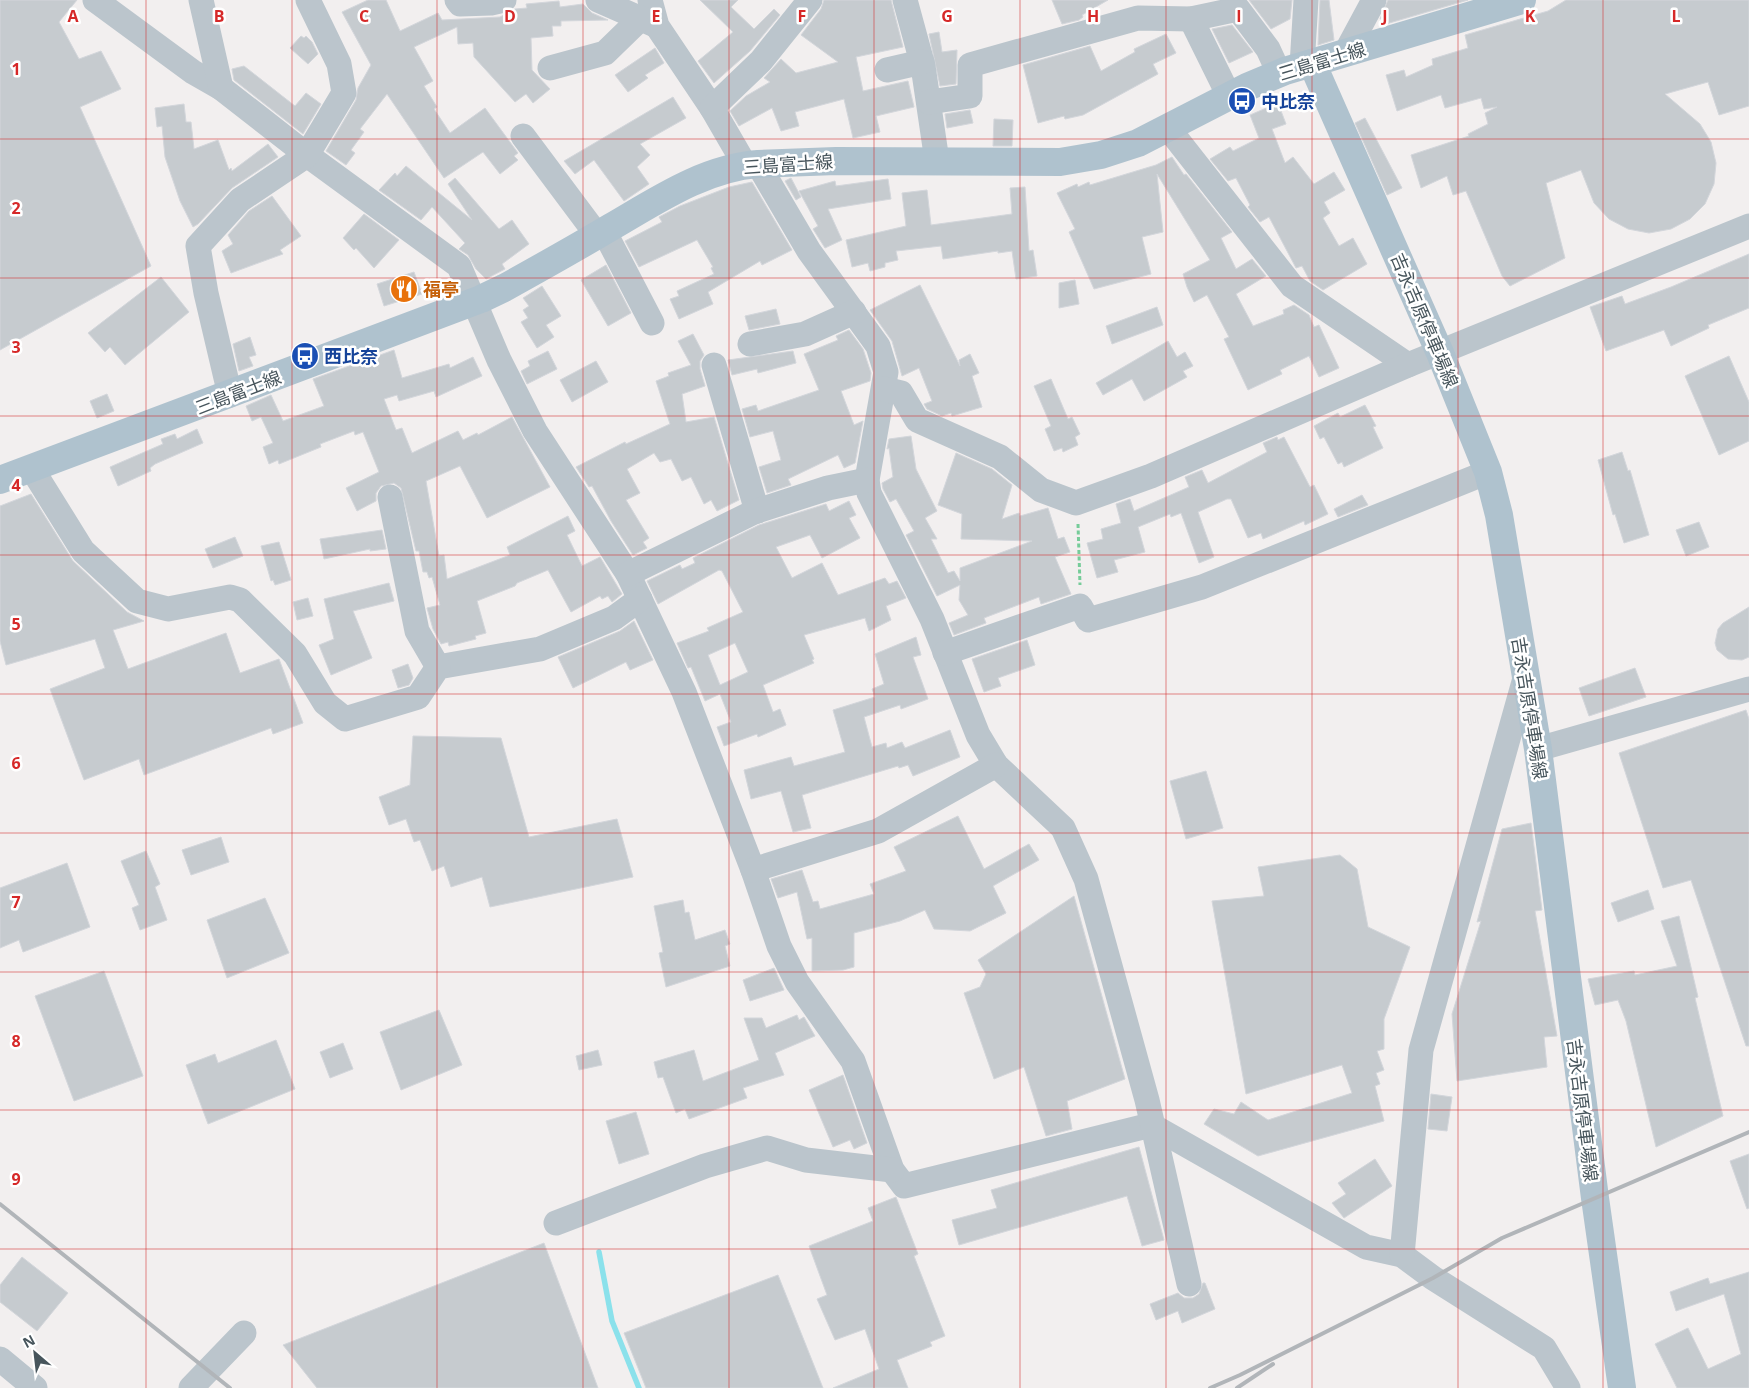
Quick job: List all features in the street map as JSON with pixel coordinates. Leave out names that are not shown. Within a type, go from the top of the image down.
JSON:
[{"type":"main road","name":"三島富士線","points":[[0,480],[230,395],[475,301],[504,288],[668,194],[699,179],[752,164],[836,161],[1060,162],[1101,155],[1138,143],[1229,96],[1298,67],[1522,0]]},
{"type":"main road","name":"吉永吉原停車場線","points":[[1298,67],[1440,353],[1488,472],[1499,515],[1538,749],[1593,1188],[1622,1388]]},
{"type":"street","points":[[95,0],[193,72],[221,88],[306,155],[459,266],[499,360],[535,431],[628,574],[684,692],[753,870],[779,946],[797,982],[853,1061],[892,1170],[904,1186],[1151,1125],[1366,1247],[1402,1255],[1433,1278],[1544,1348],[1568,1388]]},
{"type":"street","points":[[201,0],[221,88]]},
{"type":"street","points":[[230,395],[206,293],[198,246],[240,200],[306,155],[344,93],[339,64],[308,0]]},
{"type":"street","points":[[458,0],[460,4],[491,3],[504,0]]},
{"type":"street","points":[[598,0],[649,15],[752,164],[809,251],[878,346],[886,372],[867,480],[869,493],[932,619],[978,735],[996,766],[1063,828],[1086,880],[1147,1100],[1151,1125],[1189,1284]]},
{"type":"street","points":[[712,108],[761,61],[810,0]]},
{"type":"street","points":[[905,0],[922,62],[937,161]]},
{"type":"street","points":[[928,102],[970,96],[970,66],[1136,9],[1192,19],[1238,9],[1268,49],[1298,67],[1306,0]]},
{"type":"street","points":[[1345,54],[1374,0]]},
{"type":"street","points":[[550,68],[605,53],[649,15]]},
{"type":"street","points":[[1192,19],[1229,96]]},
{"type":"street","points":[[887,70],[922,62]]},
{"type":"street","points":[[1168,128],[1292,286],[1408,365]]},
{"type":"street","points":[[523,136],[601,233],[652,322]]},
{"type":"street","points":[[884,389],[901,393],[916,420],[1000,457],[1042,490],[1076,503],[1151,476],[1408,365],[1749,226]]},
{"type":"street","points":[[750,344],[805,334],[854,312]]},
{"type":"street","points":[[714,365],[757,511]]},
{"type":"street","points":[[32,469],[83,551],[137,601],[168,609],[230,597],[240,600],[295,654],[326,703],[345,719],[418,697],[438,667],[540,649],[614,618],[640,599]]},
{"type":"street","points":[[945,652],[1080,606],[1088,620],[1202,587],[1488,472]]},
{"type":"street","points":[[628,574],[757,511],[828,488],[867,480]]},
{"type":"street","points":[[390,498],[417,631],[438,667]]},
{"type":"street","points":[[1402,1255],[1421,1050],[1525,678]]},
{"type":"street","points":[[1538,749],[1749,689]]},
{"type":"street","points":[[753,870],[878,831],[996,766]]},
{"type":"street","points":[[556,1223],[705,1166],[767,1148],[806,1160],[892,1170]]},
{"type":"street","points":[[191,1388],[244,1333]]},
{"type":"street","points":[[0,1360],[36,1388]]},
{"type":"path","points":[[1076,503],[1080,606]]},
{"type":"building","points":[[0,0],[77,0],[59,22],[79,59],[101,51],[121,89],[80,107],[151,266],[0,350]]},
{"type":"building","points":[[368,0],[386,0],[400,31],[438,13],[442,20],[500,17],[515,9],[527,8],[526,4],[559,1],[560,7],[583,4],[592,13],[608,20],[561,21],[561,26],[552,26],[553,36],[531,38],[532,70],[550,89],[533,103],[526,94],[515,102],[474,57],[473,43],[458,44],[457,27],[414,47],[433,81],[424,86],[437,107],[434,109],[450,133],[485,108],[518,153],[514,156],[518,160],[500,174],[483,152],[444,178],[387,94],[360,129],[364,132],[351,150],[355,153],[346,165],[326,151],[356,100],[358,88],[371,65],[342,12]]},
{"type":"building","points":[[700,0],[738,0],[731,7],[754,29],[774,9],[780,15],[750,51],[714,83],[698,61],[733,32]]},
{"type":"building","points":[[824,0],[891,0],[903,47],[856,57],[863,91],[908,81],[914,107],[876,116],[880,132],[853,138],[844,99],[795,112],[799,126],[781,131],[772,108],[739,126],[730,111],[746,96],[770,82],[764,78],[781,59],[796,73],[838,62],[801,35],[821,9]]},
{"type":"building","points":[[1052,0],[1108,0],[1082,15],[1083,17],[1079,20],[1062,24]]},
{"type":"building","points":[[1249,0],[1292,0],[1290,19],[1271,29]]},
{"type":"building","points":[[1320,0],[1329,0],[1334,40],[1318,45]]},
{"type":"building","points":[[1388,0],[1468,0],[1386,24],[1385,18],[1380,19]]},
{"type":"building","points":[[1566,0],[1749,0],[1749,106],[1719,115],[1708,82],[1665,94],[1700,124],[1711,142],[1716,163],[1714,184],[1705,204],[1690,219],[1671,229],[1649,233],[1628,229],[1609,219],[1594,203],[1581,170],[1546,183],[1565,258],[1510,286],[1502,276],[1466,191],[1453,195],[1447,176],[1421,188],[1411,155],[1469,136],[1468,134],[1488,124],[1485,113],[1497,107],[1484,109],[1481,98],[1445,108],[1441,95],[1397,111],[1386,75],[1404,70],[1406,77],[1433,65],[1432,59],[1468,48],[1465,35],[1548,11]]},
{"type":"building","points":[[1232,25],[1253,52],[1229,63],[1212,29]]},
{"type":"building","points":[[939,32],[942,52],[957,50],[956,84],[940,86],[929,34]]},
{"type":"building","points":[[1166,34],[1176,53],[1153,64],[1158,74],[1083,115],[1065,119],[1064,116],[1038,123],[1023,65],[1090,46],[1101,71],[1135,52],[1134,49]]},
{"type":"building","points":[[301,36],[304,38],[306,36],[312,42],[318,54],[308,64],[290,48]]},
{"type":"building","points":[[655,48],[664,63],[645,75],[648,78],[628,92],[615,75]]},
{"type":"building","points":[[244,66],[295,106],[306,93],[321,104],[303,134],[234,80],[232,69]]},
{"type":"building","points":[[673,97],[686,118],[640,144],[650,155],[637,167],[649,184],[624,201],[594,160],[575,174],[564,161]]},
{"type":"building","points":[[1278,103],[1286,124],[1272,129],[1285,163],[1293,157],[1314,184],[1334,172],[1345,190],[1324,202],[1330,213],[1323,218],[1339,246],[1353,238],[1367,264],[1323,290],[1310,281],[1302,266],[1296,268],[1269,217],[1260,222],[1248,207],[1250,205],[1236,178],[1228,181],[1210,159],[1230,147],[1233,151],[1259,138],[1250,115]]},
{"type":"building","points":[[184,104],[186,122],[191,122],[194,149],[218,140],[229,170],[231,168],[232,171],[268,144],[278,157],[232,188],[193,227],[180,201],[165,157],[162,126],[157,127],[155,108]]},
{"type":"building","points":[[970,110],[973,123],[947,128],[945,114]]},
{"type":"building","points":[[1365,118],[1402,188],[1387,195],[1355,123]]},
{"type":"building","points":[[994,119],[1013,120],[1012,146],[993,146]]},
{"type":"building","points":[[1172,157],[1184,175],[1186,174],[1232,232],[1221,238],[1236,269],[1252,259],[1266,276],[1236,294],[1253,326],[1284,314],[1283,310],[1294,305],[1309,315],[1314,327],[1319,325],[1339,368],[1319,377],[1309,356],[1280,370],[1282,374],[1248,390],[1224,339],[1229,337],[1207,295],[1194,302],[1187,287],[1183,274],[1210,260],[1157,174],[1163,232],[1142,237],[1151,274],[1094,289],[1069,232],[1075,229],[1057,193],[1077,184],[1078,187],[1089,182],[1090,185],[1156,165]]},
{"type":"building","points":[[406,166],[472,220],[448,184],[455,178],[499,229],[512,220],[529,244],[502,264],[505,269],[486,279],[476,269],[468,255],[459,249],[465,243],[432,207],[421,220],[379,190],[395,173],[397,176]]},
{"type":"building","points":[[791,178],[801,197],[796,200],[785,181]]},
{"type":"building","points":[[888,179],[891,199],[828,209],[842,240],[825,248],[813,229],[818,226],[799,191],[835,181],[836,186]]},
{"type":"building","points":[[752,182],[792,250],[762,265],[760,261],[708,292],[713,304],[679,319],[670,299],[679,296],[677,291],[714,274],[711,268],[713,267],[697,240],[639,267],[625,241],[662,222],[659,217],[680,206],[729,187]]},
{"type":"building","points":[[1025,187],[1029,251],[1033,250],[1037,276],[1016,279],[1012,251],[998,253],[998,251],[943,259],[941,246],[896,251],[898,260],[885,263],[885,267],[870,271],[868,263],[852,267],[846,240],[906,226],[902,193],[927,190],[931,225],[1012,214],[1010,188]]},
{"type":"building","points":[[272,196],[301,236],[280,250],[283,254],[231,273],[222,251],[233,244],[228,235],[249,211]]},
{"type":"building","points":[[364,214],[399,240],[374,268],[356,248],[354,250],[343,238]]},
{"type":"building","points":[[1749,254],[1749,308],[1708,325],[1709,328],[1671,346],[1664,330],[1606,351],[1590,307],[1622,296],[1625,304]]},
{"type":"building","points":[[606,265],[631,313],[608,326],[581,280]]},
{"type":"building","points":[[414,272],[422,294],[384,306],[377,284]]},
{"type":"building","points":[[161,277],[189,312],[125,365],[110,347],[105,352],[88,333]]},
{"type":"building","points":[[1075,280],[1079,304],[1059,308],[1059,283]]},
{"type":"building","points":[[920,285],[960,366],[959,360],[970,354],[979,373],[972,376],[982,407],[952,416],[951,413],[942,416],[927,409],[924,404],[932,401],[919,368],[902,376],[892,341],[870,310]]},
{"type":"building","points":[[542,286],[561,316],[546,325],[554,337],[537,348],[521,322],[528,318],[523,310],[529,306],[523,298]]},
{"type":"building","points":[[1157,307],[1163,325],[1112,344],[1106,326]]},
{"type":"building","points":[[776,309],[780,324],[749,330],[745,316]]},
{"type":"building","points":[[849,330],[863,349],[871,373],[870,381],[841,391],[854,425],[863,421],[855,463],[844,468],[838,455],[788,479],[791,485],[767,493],[759,467],[781,460],[773,431],[750,437],[742,409],[756,405],[758,411],[819,390],[804,354],[838,340],[836,336]]},
{"type":"building","points":[[693,334],[704,355],[700,361],[700,369],[705,386],[682,394],[686,422],[714,417],[739,500],[717,511],[711,500],[704,504],[691,477],[682,481],[671,459],[660,462],[654,453],[627,469],[640,493],[626,500],[649,538],[643,542],[647,548],[633,555],[611,521],[592,486],[589,487],[576,467],[625,442],[626,444],[670,424],[656,381],[669,376],[668,373],[691,365],[678,341]]},
{"type":"building","points":[[250,337],[256,355],[249,357],[253,366],[239,371],[233,344]]},
{"type":"building","points":[[1168,341],[1177,357],[1185,352],[1193,366],[1183,371],[1187,377],[1144,401],[1132,379],[1103,395],[1096,383]]},
{"type":"building","points":[[394,350],[402,378],[449,364],[450,368],[473,357],[482,376],[436,397],[434,391],[399,401],[397,395],[384,399],[396,430],[402,428],[412,453],[458,431],[463,440],[477,433],[478,435],[512,417],[550,487],[487,518],[460,466],[426,481],[439,556],[444,555],[447,579],[510,555],[507,547],[568,516],[575,531],[567,535],[582,566],[600,557],[622,594],[612,602],[608,596],[602,599],[600,596],[571,612],[548,570],[477,601],[486,633],[475,636],[476,639],[449,646],[448,642],[441,644],[433,629],[427,608],[440,605],[432,577],[429,578],[427,572],[423,572],[419,551],[416,551],[401,488],[394,483],[381,486],[376,493],[376,501],[357,511],[346,488],[379,472],[363,432],[355,435],[354,431],[320,444],[321,447],[279,464],[278,460],[269,464],[263,447],[273,443],[261,417],[252,421],[246,406],[271,395],[283,421],[324,406],[313,379]]},
{"type":"building","points":[[548,351],[557,369],[527,384],[521,371],[530,366],[528,361]]},
{"type":"building","points":[[793,351],[796,363],[758,373],[757,369],[732,375],[728,360]]},
{"type":"building","points":[[1729,356],[1749,402],[1749,441],[1719,455],[1685,376]]},
{"type":"building","points":[[596,361],[608,382],[572,402],[560,380]]},
{"type":"building","points":[[1051,379],[1068,419],[1072,417],[1080,434],[1075,437],[1078,445],[1063,452],[1062,448],[1054,451],[1045,429],[1051,426],[1034,386]]},
{"type":"building","points":[[107,394],[114,411],[97,418],[90,401]]},
{"type":"building","points":[[1365,405],[1376,426],[1373,427],[1383,448],[1344,467],[1342,462],[1338,464],[1324,437],[1320,439],[1314,426],[1338,413],[1340,417]]},
{"type":"building","points":[[197,429],[203,443],[155,464],[150,468],[151,471],[118,486],[110,467],[163,444],[161,439],[175,434],[177,439]]},
{"type":"building","points":[[911,436],[916,469],[937,511],[925,518],[937,539],[931,539],[948,573],[954,571],[960,581],[960,568],[1032,541],[961,539],[962,514],[938,505],[956,453],[992,469],[1012,485],[1002,519],[1019,513],[1020,516],[1048,508],[1058,539],[1064,537],[1070,552],[1055,557],[1071,594],[1041,604],[1039,597],[984,618],[986,623],[954,635],[949,623],[968,615],[959,600],[960,585],[937,596],[906,535],[914,531],[896,499],[890,502],[883,489],[882,483],[893,477],[889,448],[887,449],[889,439]]},
{"type":"building","points":[[1277,437],[1278,440],[1284,437],[1310,487],[1314,485],[1328,514],[1305,525],[1304,521],[1263,539],[1261,533],[1248,538],[1231,499],[1227,499],[1198,512],[1214,557],[1199,563],[1181,513],[1171,517],[1170,514],[1138,527],[1145,552],[1114,560],[1118,572],[1097,578],[1087,543],[1103,539],[1101,529],[1121,523],[1116,504],[1130,499],[1134,511],[1189,487],[1185,477],[1202,470],[1208,483],[1267,452],[1263,443]]},
{"type":"building","points":[[1622,452],[1628,471],[1630,470],[1649,535],[1624,543],[1615,514],[1613,515],[1598,460]]},
{"type":"building","points":[[31,494],[73,561],[127,612],[144,621],[113,630],[128,669],[226,633],[240,673],[279,659],[303,723],[273,734],[271,728],[144,775],[139,759],[84,780],[50,689],[105,668],[95,639],[6,665],[0,641],[0,506]]},
{"type":"building","points":[[1362,495],[1368,505],[1338,517],[1334,509]]},
{"type":"building","points":[[849,501],[856,515],[849,518],[860,538],[822,558],[810,535],[776,547],[792,578],[822,563],[838,595],[885,578],[889,584],[897,581],[906,598],[886,606],[891,620],[869,631],[865,618],[804,635],[814,663],[763,685],[773,712],[780,709],[786,725],[758,737],[757,734],[724,746],[717,727],[731,722],[720,694],[705,701],[691,667],[688,668],[677,643],[709,631],[707,628],[743,612],[722,571],[719,570],[658,604],[647,581],[680,565],[682,569],[695,563],[693,558],[759,525],[826,504],[829,511]],"holes":[[[735,643],[748,672],[720,685],[708,655]]]},
{"type":"building","points":[[1699,522],[1709,547],[1686,556],[1676,530]]},
{"type":"building","points":[[382,530],[386,549],[370,551],[370,549],[324,559],[320,539]]},
{"type":"building","points":[[235,537],[243,556],[213,568],[205,549]]},
{"type":"building","points":[[279,542],[291,580],[275,585],[273,580],[271,581],[261,546]]},
{"type":"building","points":[[389,583],[394,601],[353,611],[372,658],[331,675],[319,645],[334,639],[324,599]]},
{"type":"building","points":[[308,598],[313,616],[297,620],[293,602]]},
{"type":"building","points":[[1749,607],[1749,657],[1742,660],[1728,659],[1717,650],[1715,643],[1718,629],[1723,623]]},
{"type":"building","points":[[634,621],[653,660],[630,670],[626,662],[573,688],[558,657],[620,631]]},
{"type":"building","points":[[916,637],[921,655],[913,657],[928,699],[901,709],[900,705],[864,717],[872,747],[886,743],[887,748],[902,742],[905,748],[950,730],[960,757],[913,776],[908,765],[899,768],[898,766],[802,795],[811,828],[793,832],[781,791],[751,799],[744,770],[791,757],[794,766],[845,752],[833,710],[875,697],[872,689],[884,684],[875,654]]},
{"type":"building","points":[[1027,640],[1035,665],[998,678],[1001,686],[984,692],[972,659]]},
{"type":"building","points":[[408,664],[413,678],[409,685],[398,688],[392,670]]},
{"type":"building","points":[[1635,668],[1646,697],[1589,716],[1579,688]]},
{"type":"building","points":[[1746,710],[1749,719],[1749,1046],[1746,1046],[1691,880],[1663,888],[1619,753]]},
{"type":"building","points":[[413,736],[501,738],[529,837],[617,819],[633,877],[490,907],[482,877],[451,887],[444,866],[432,871],[420,840],[414,842],[406,819],[389,825],[379,797],[410,785]]},
{"type":"building","points":[[1206,771],[1223,828],[1186,839],[1170,781]]},
{"type":"building","points":[[958,816],[984,869],[1029,844],[1039,860],[993,886],[1006,913],[970,931],[934,929],[925,910],[900,921],[854,933],[854,967],[843,970],[812,971],[812,938],[807,939],[797,892],[778,898],[771,879],[802,870],[813,902],[818,901],[820,909],[874,894],[870,884],[906,871],[894,847]]},
{"type":"building","points":[[1531,823],[1542,910],[1535,911],[1557,1036],[1544,1037],[1547,1067],[1457,1081],[1452,1014],[1481,921],[1477,922],[1502,829]]},
{"type":"building","points":[[221,837],[229,862],[191,875],[182,850]]},
{"type":"building","points":[[146,851],[160,884],[155,887],[167,920],[140,930],[132,908],[139,905],[121,861]]},
{"type":"building","points":[[1340,855],[1357,869],[1368,927],[1410,947],[1384,1019],[1384,1049],[1377,1051],[1384,1070],[1376,1073],[1380,1084],[1375,1086],[1384,1121],[1258,1156],[1204,1124],[1214,1109],[1234,1114],[1241,1102],[1268,1120],[1352,1093],[1342,1065],[1246,1094],[1212,901],[1264,896],[1258,867]]},
{"type":"building","points":[[67,863],[90,927],[23,952],[19,940],[0,948],[0,888]]},
{"type":"building","points":[[1648,890],[1654,909],[1618,922],[1611,903]]},
{"type":"building","points":[[1074,896],[1125,1079],[1067,1101],[1072,1129],[1046,1136],[1024,1067],[994,1079],[964,993],[980,987],[986,974],[978,960]]},
{"type":"building","points":[[265,898],[289,953],[227,978],[207,920]]},
{"type":"building","points":[[683,900],[685,913],[689,912],[695,940],[725,930],[730,944],[725,946],[730,966],[666,987],[659,953],[663,952],[654,906]]},
{"type":"building","points":[[1679,916],[1698,997],[1695,998],[1723,1116],[1656,1147],[1626,1021],[1618,1000],[1595,1005],[1588,979],[1634,971],[1635,975],[1677,966],[1661,921]]},
{"type":"building","points":[[774,968],[784,990],[750,1001],[743,980]]},
{"type":"building","points":[[104,971],[143,1076],[74,1101],[35,996]]},
{"type":"building","points":[[439,1010],[462,1065],[401,1090],[380,1032]]},
{"type":"building","points":[[797,1015],[799,1020],[804,1017],[815,1036],[775,1053],[784,1075],[743,1088],[747,1098],[689,1119],[685,1109],[676,1113],[663,1077],[658,1078],[654,1062],[694,1050],[703,1081],[759,1060],[744,1018],[762,1018],[766,1028]]},
{"type":"building","points":[[276,1040],[295,1089],[208,1124],[186,1065],[215,1054],[218,1063]]},
{"type":"building","points":[[343,1043],[353,1069],[330,1078],[320,1052]]},
{"type":"building","points":[[598,1050],[602,1065],[579,1070],[576,1056]]},
{"type":"building","points":[[843,1075],[867,1143],[854,1149],[850,1140],[833,1147],[809,1090]]},
{"type":"building","points":[[1431,1094],[1452,1097],[1447,1131],[1428,1129]]},
{"type":"building","points":[[636,1112],[649,1154],[619,1164],[606,1121]]},
{"type":"building","points":[[1139,1147],[1164,1240],[1142,1246],[1127,1196],[959,1245],[952,1220],[997,1208],[991,1190]]},
{"type":"building","points":[[1749,1154],[1749,1208],[1747,1209],[1730,1161]]},
{"type":"building","points":[[1375,1159],[1392,1186],[1344,1218],[1332,1203],[1346,1194],[1338,1183]]},
{"type":"building","points":[[896,1197],[918,1254],[914,1256],[945,1336],[930,1342],[932,1346],[897,1360],[908,1388],[833,1388],[879,1369],[865,1329],[835,1340],[817,1299],[827,1295],[809,1246],[873,1221],[868,1208]]},
{"type":"building","points":[[544,1243],[598,1388],[317,1388],[283,1345]]},
{"type":"building","points":[[22,1257],[68,1293],[37,1331],[0,1302],[0,1285]]},
{"type":"building","points":[[1749,1272],[1749,1388],[1677,1388],[1655,1344],[1688,1328],[1708,1369],[1741,1354],[1724,1294],[1676,1311],[1670,1292],[1708,1278],[1710,1284]]},
{"type":"building","points":[[778,1275],[823,1388],[646,1388],[624,1333]]},
{"type":"building","points":[[1203,1283],[1205,1283],[1215,1309],[1182,1323],[1178,1311],[1156,1320],[1150,1304],[1178,1293],[1184,1298],[1193,1298],[1199,1294]]},
{"type":"waterway","points":[[599,1252],[612,1321],[639,1388]]},
{"type":"railway","points":[[1210,1388],[1240,1375],[1433,1278],[1502,1238],[1749,1132]]},
{"type":"railway","points":[[0,1204],[230,1388]]},
{"type":"railway","points":[[1237,1388],[1273,1364]]},
{"type":"place","name":"中比奈","points":[[1242,101]]},
{"type":"place","name":"福亭","points":[[404,289]]},
{"type":"place","name":"西比奈","points":[[305,356]]}]
